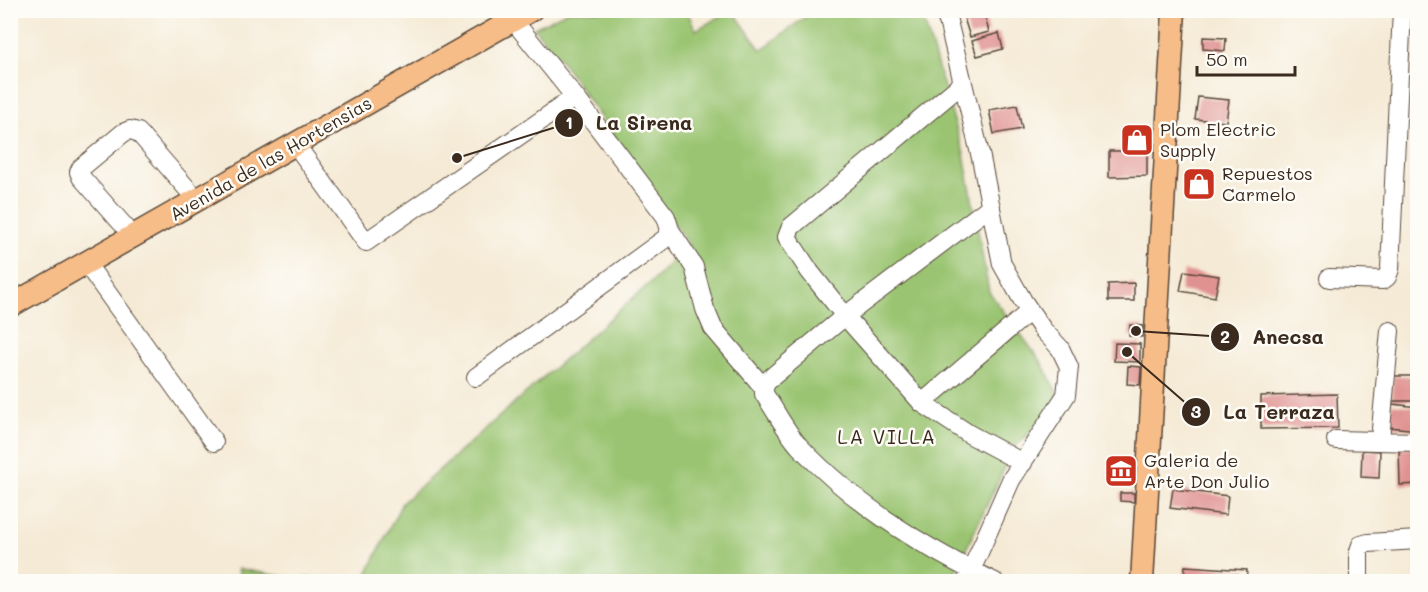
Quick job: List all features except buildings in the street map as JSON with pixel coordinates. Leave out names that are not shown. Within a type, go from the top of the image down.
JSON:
[{"type":"main road","points":[[1142,582],[1174,10]]},
{"type":"main road","name":"Avenida de las Hortensias","points":[[10,306],[522,15]]},
{"type":"street","points":[[943,10],[948,21],[963,84],[1002,264],[1043,330],[1060,348],[1069,367],[1065,395],[1011,480],[968,576]]},
{"type":"street","points":[[1329,278],[1383,280],[1390,269],[1402,10]]},
{"type":"street","points":[[522,15],[575,97],[666,217],[670,230],[694,267],[705,309],[713,328],[764,388]]},
{"type":"street","points":[[963,84],[791,227],[788,232],[789,242],[845,316],[922,403],[969,434],[1023,463]]},
{"type":"street","points":[[296,145],[366,242],[575,97]]},
{"type":"street","points":[[133,237],[79,172],[123,133],[130,130],[138,132],[197,200]]},
{"type":"street","points":[[991,206],[845,316],[767,381],[764,394],[799,446],[843,486],[902,531],[968,576],[995,582]]},
{"type":"street","points":[[476,377],[666,238],[670,230]]},
{"type":"street","points":[[86,263],[214,442]]},
{"type":"street","points":[[922,403],[1030,311]]},
{"type":"street","points":[[1380,440],[1390,331]]},
{"type":"street","points":[[1336,440],[1418,442]]},
{"type":"street","points":[[1359,582],[1361,545],[1418,540]]},
{"type":"green space","points":[[686,10],[696,30],[733,11],[761,50],[813,11],[921,11],[964,154],[989,292],[1042,363],[1062,402],[1014,448],[951,581],[241,582],[238,569],[292,578],[365,578],[402,503],[659,275],[688,244],[563,63],[534,28],[568,11]]},
{"type":"place","name":"Plom Electric Supply","points":[[1137,140]]},
{"type":"place","name":"La Sirena","points":[[457,158]]},
{"type":"place","name":"Repuestos Carmelo","points":[[1199,184]]},
{"type":"place","name":"Anecsa","points":[[1136,331]]},
{"type":"place","name":"La Terraza","points":[[1127,352]]},
{"type":"place","name":"Galeria de Arte Don Julio","points":[[1121,471]]},
{"type":"district","name":"LA VILLA","points":[[887,437]]}]
